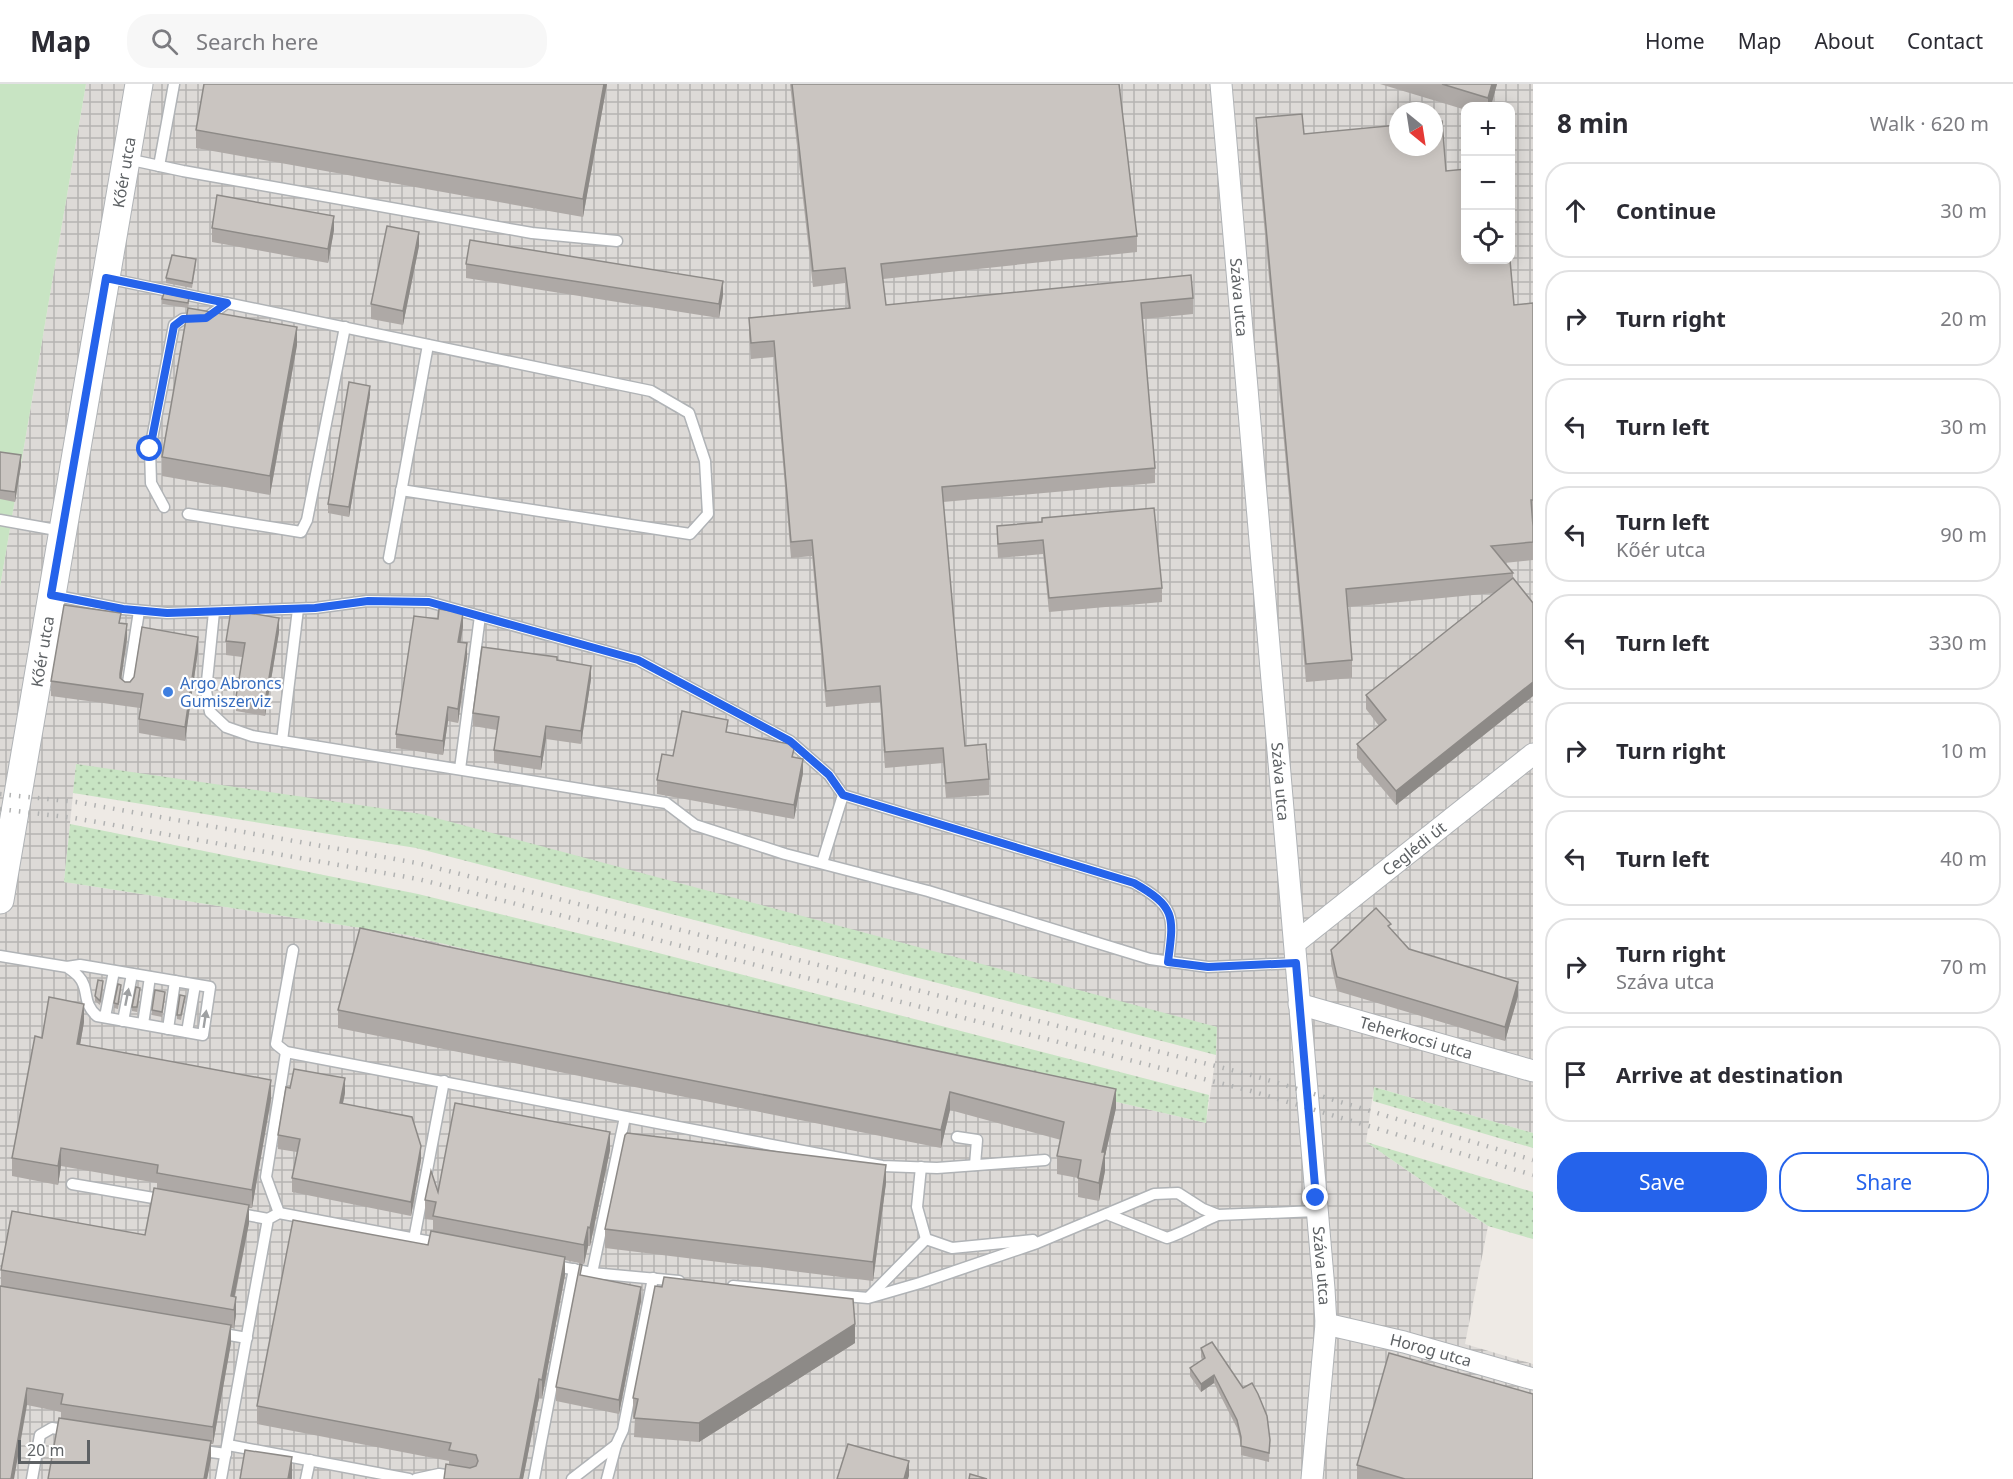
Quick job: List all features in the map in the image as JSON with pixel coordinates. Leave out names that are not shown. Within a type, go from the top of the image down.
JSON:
[{"type":"street","name":"Kőér utca","points":[[0,900],[139,84]]},
{"type":"street","name":"Száva utca","points":[[1221,84],[1326,1324],[1312,1479]]},
{"type":"street","name":"Ceglédi út","points":[[1295,953],[1533,754]]},
{"type":"street","name":"Teherkocsi utca","points":[[1299,1004],[1533,1071]]},
{"type":"street","name":"Horog utca","points":[[1326,1324],[1404,1342],[1533,1379]]},
{"type":"lane","points":[[159,166],[174,84]]},
{"type":"lane","points":[[126,159],[532,233],[617,241]]},
{"type":"lane","points":[[106,278],[651,391],[689,413],[705,461],[708,514],[690,534],[401,490]]},
{"type":"lane","points":[[164,507],[151,483],[150,449],[174,326],[183,319],[206,318],[227,303]]},
{"type":"lane","points":[[188,514],[301,532],[308,520],[345,327]]},
{"type":"lane","points":[[389,558],[428,345]]},
{"type":"lane","points":[[0,520],[62,531]]},
{"type":"lane","points":[[51,595],[139,611],[214,612],[298,609],[368,601],[429,602],[638,660],[790,741],[829,775],[843,795],[1134,883],[1157,896],[1168,909],[1173,926],[1168,962]]},
{"type":"lane","points":[[282,741],[298,609]]},
{"type":"lane","points":[[128,689],[139,611]]},
{"type":"lane","points":[[214,612],[206,691],[210,712],[226,727],[252,736],[666,804],[695,825],[785,854],[928,891],[1150,959],[1208,967],[1295,953]]},
{"type":"lane","points":[[460,769],[480,616]]},
{"type":"lane","points":[[822,863],[843,795]]},
{"type":"lane","points":[[293,950],[276,1044],[286,1052],[882,1166],[921,1167],[1045,1160]]},
{"type":"lane","points":[[0,956],[67,967],[80,965],[210,987],[203,1035],[96,1016],[88,1008],[83,984],[78,976],[67,967]]},
{"type":"lane","points":[[105,1017],[114,971]]},
{"type":"lane","points":[[123,1021],[132,974]]},
{"type":"lane","points":[[143,1024],[150,977]]},
{"type":"lane","points":[[168,1029],[175,981]]},
{"type":"lane","points":[[187,1032],[195,985]]},
{"type":"lane","points":[[279,1213],[266,1177],[286,1052]]},
{"type":"lane","points":[[414,1239],[444,1081]]},
{"type":"lane","points":[[592,1273],[625,1117]]},
{"type":"lane","points":[[957,1137],[977,1140],[975,1165]]},
{"type":"lane","points":[[921,1167],[917,1207],[926,1239]]},
{"type":"lane","points":[[72,1184],[176,1202]]},
{"type":"lane","points":[[721,1284],[868,1298],[1049,1238],[1154,1194],[1178,1193],[1203,1209],[1218,1215]]},
{"type":"lane","points":[[222,1211],[268,1219],[279,1213],[448,1245]]},
{"type":"lane","points":[[1107,1214],[1167,1238],[1183,1233],[1199,1222],[1218,1215],[1317,1211]]},
{"type":"lane","points":[[221,1479],[268,1219]]},
{"type":"lane","points":[[926,1239],[952,1248],[1049,1238]]},
{"type":"lane","points":[[868,1298],[926,1239]]},
{"type":"lane","points":[[539,1263],[592,1273],[687,1281]]},
{"type":"lane","points":[[534,1479],[574,1269]]},
{"type":"lane","points":[[607,1479],[616,1445],[623,1430],[653,1278]]},
{"type":"lane","points":[[212,1332],[247,1338]]},
{"type":"lane","points":[[32,1479],[40,1435],[52,1428],[87,1433]]},
{"type":"lane","points":[[572,1479],[616,1445]]},
{"type":"lane","points":[[180,1447],[310,1460],[409,1479]]},
{"type":"lane","points":[[306,1479],[310,1460]]},
{"type":"lane","points":[[416,1479],[439,1474],[471,1479]]},
{"type":"shaded area","points":[[86,84],[1533,84],[1533,1133],[1374,1087],[1366,1142],[1488,1226],[1465,1344],[1533,1364],[1533,1479],[0,1479],[0,587]],"holes":[[[76,764],[1217,1027],[1216,1055],[1206,1123],[406,935],[64,882]]]},
{"type":"green space","points":[[0,84],[86,84],[0,587]]},
{"type":"green space","points":[[76,764],[421,814],[1217,1027],[1216,1055],[416,848],[73,793]]},
{"type":"green space","points":[[70,824],[418,894],[643,949],[1209,1095],[1206,1123],[406,935],[64,882]]},
{"type":"green space","points":[[1374,1087],[1533,1133],[1533,1148],[1373,1101]]},
{"type":"green space","points":[[1366,1142],[1533,1192],[1533,1239],[1488,1226]]},
{"type":"building","points":[[204,84],[604,84],[583,199],[196,130]]},
{"type":"building","points":[[792,84],[1119,84],[1137,236],[881,264],[886,305],[1191,275],[1193,298],[1141,303],[1155,468],[942,487],[965,746],[986,744],[989,779],[946,783],[943,748],[885,752],[880,686],[826,691],[812,540],[791,542],[774,341],[751,343],[749,318],[850,308],[845,268],[813,271]]},
{"type":"building","points":[[1442,84],[1492,84],[1488,98]]},
{"type":"building","points":[[1302,114],[1304,134],[1389,126],[1389,156],[1443,156],[1443,134],[1446,171],[1461,170],[1461,264],[1510,264],[1514,305],[1533,303],[1533,500],[1531,500],[1533,542],[1491,546],[1513,573],[1346,589],[1352,660],[1306,664],[1256,118]]},
{"type":"building","points":[[217,195],[334,216],[328,249],[212,228]]},
{"type":"building","points":[[387,226],[419,232],[403,311],[371,304]]},
{"type":"building","points":[[470,240],[723,281],[719,304],[466,264]]},
{"type":"building","points":[[172,255],[196,259],[192,283],[166,278]]},
{"type":"building","points":[[164,293],[189,298],[188,303],[162,299]]},
{"type":"building","points":[[188,308],[297,327],[270,476],[162,457]]},
{"type":"building","points":[[349,382],[370,386],[349,507],[328,504]]},
{"type":"building","points":[[0,452],[21,455],[15,492],[0,490]]},
{"type":"building","points":[[1154,508],[1162,588],[1049,598],[1043,540],[998,544],[997,526],[1042,522],[1042,518]]},
{"type":"building","points":[[1513,578],[1533,603],[1533,682],[1396,791],[1357,744],[1386,720],[1366,695]]},
{"type":"building","points":[[64,605],[121,613],[119,623],[127,624],[120,674],[120,678],[125,682],[130,682],[134,677],[142,627],[198,637],[185,727],[139,719],[143,694],[51,681]]},
{"type":"building","points":[[439,609],[463,613],[458,642],[467,643],[458,709],[448,707],[443,741],[396,734],[414,616],[438,619]]},
{"type":"building","points":[[231,610],[279,618],[265,702],[236,697],[245,643],[226,641]]},
{"type":"building","points":[[482,647],[557,657],[557,660],[591,666],[581,731],[546,726],[541,757],[494,750],[499,717],[473,713]]},
{"type":"building","points":[[682,711],[728,720],[726,732],[795,745],[792,757],[803,759],[794,805],[657,780],[662,754],[673,756]]},
{"type":"building","points":[[1376,908],[1391,924],[1388,926],[1409,949],[1518,982],[1505,1027],[1337,977],[1331,950]]},
{"type":"building","points":[[360,928],[1116,1089],[1102,1152],[1105,1152],[1099,1183],[1078,1178],[1081,1160],[1057,1156],[1064,1122],[950,1092],[941,1130],[338,1010]]},
{"type":"building","points":[[98,980],[103,981],[100,1001],[95,996]]},
{"type":"building","points":[[118,984],[121,985],[118,1004],[114,1003]]},
{"type":"building","points":[[136,987],[140,988],[137,1007],[132,1007]]},
{"type":"building","points":[[155,990],[165,992],[162,1012],[152,1010]]},
{"type":"building","points":[[180,995],[185,996],[181,1015],[177,1015]]},
{"type":"building","points":[[49,997],[84,1004],[77,1044],[271,1080],[252,1190],[157,1173],[158,1165],[61,1148],[58,1166],[12,1158],[35,1036],[42,1038]]},
{"type":"building","points":[[294,1069],[345,1078],[340,1103],[412,1117],[421,1146],[411,1202],[292,1178],[300,1139],[278,1135],[286,1087],[290,1088]]},
{"type":"building","points":[[455,1103],[610,1132],[590,1228],[588,1227],[584,1245],[433,1216],[436,1202],[425,1200],[431,1171],[438,1192]]},
{"type":"building","points":[[627,1133],[886,1165],[873,1262],[605,1229]]},
{"type":"building","points":[[154,1188],[249,1205],[231,1296],[236,1297],[234,1310],[1,1270],[12,1211],[145,1235]]},
{"type":"building","points":[[293,1220],[428,1245],[431,1231],[565,1257],[542,1380],[539,1379],[520,1479],[444,1479],[446,1464],[470,1468],[476,1466],[478,1461],[476,1455],[449,1450],[451,1443],[257,1406]]},
{"type":"building","points":[[580,1264],[582,1265],[580,1275],[641,1287],[619,1400],[556,1387]]},
{"type":"building","points":[[664,1277],[853,1299],[855,1324],[699,1423],[634,1418],[638,1399],[633,1398],[655,1286],[662,1287]]},
{"type":"building","points":[[0,1286],[231,1325],[213,1427],[61,1404],[63,1394],[27,1388],[11,1479],[0,1479]]},
{"type":"building","points":[[1212,1342],[1243,1388],[1252,1383],[1258,1394],[1267,1416],[1269,1453],[1241,1446],[1237,1420],[1214,1375],[1201,1384],[1190,1368],[1205,1358],[1201,1348]]},
{"type":"building","points":[[1389,1353],[1533,1394],[1533,1479],[1405,1479],[1357,1465]]},
{"type":"building","points":[[59,1418],[211,1441],[204,1479],[48,1479]]},
{"type":"building","points":[[848,1444],[909,1461],[904,1479],[837,1479]]},
{"type":"building","points":[[245,1450],[292,1457],[288,1479],[240,1479]]},
{"type":"building","points":[[970,1474],[987,1479],[969,1479]]},
{"type":"railway","points":[[0,794],[76,802],[417,863],[1251,1075],[1533,1160]]},
{"type":"railway","points":[[0,809],[74,818],[418,879],[1251,1091],[1533,1175]]},
{"type":"place","name":"Argo Abroncs Gumiszerviz","points":[[168,692]]},
{"type":"route","points":[[150,449],[174,326],[183,319],[206,318],[227,303],[106,278],[51,595],[123,609],[167,613],[315,608],[368,601],[429,602],[638,660],[790,741],[829,775],[843,795],[1134,883],[1157,896],[1168,909],[1173,926],[1168,962],[1208,967],[1296,963],[1316,1198]]}]
